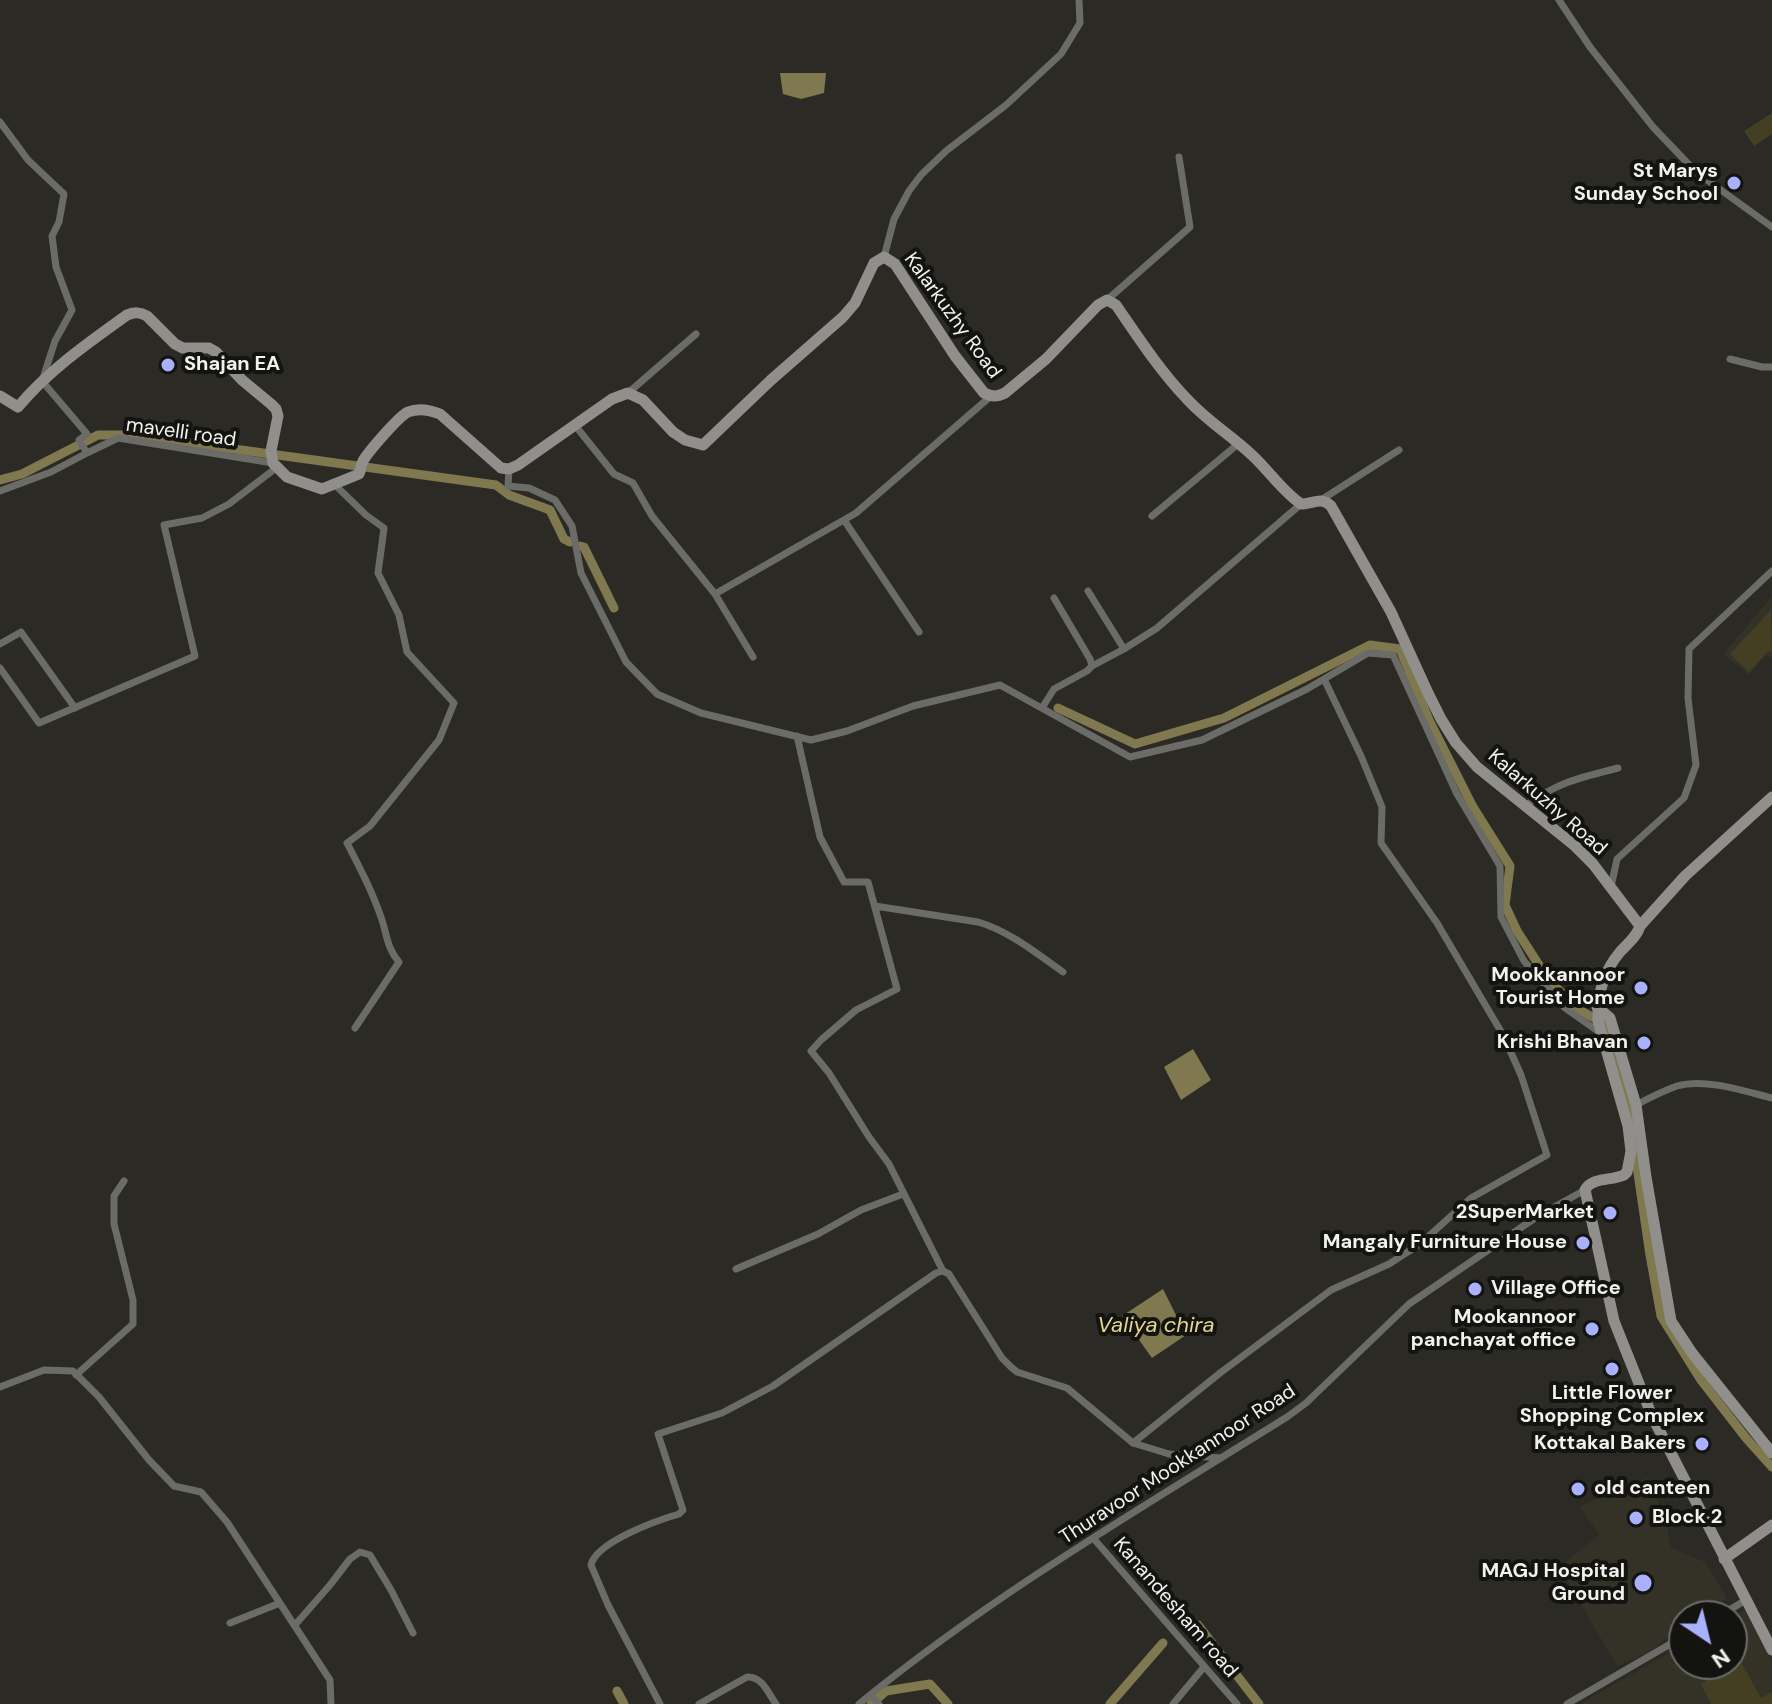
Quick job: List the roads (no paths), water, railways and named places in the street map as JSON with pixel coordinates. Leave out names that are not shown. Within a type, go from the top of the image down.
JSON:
[{"type":"main road","name":"Kalarkuzhy Road","points":[[628,393],[643,400],[673,432],[685,440],[703,445],[843,317],[855,303],[874,263],[884,257],[895,264],[955,356],[984,393],[991,396],[1005,393],[1107,300]]},
{"type":"main road","points":[[1107,300],[1116,305],[1153,359],[1187,400],[1254,457],[1301,504],[1321,500]]},
{"type":"main road","points":[[0,396],[18,407],[74,354],[127,315],[142,313],[175,344],[183,348],[209,348],[216,352],[242,380],[271,404],[278,416],[273,460],[287,477],[322,489],[359,474],[364,458],[398,419],[409,412],[431,410],[440,414],[494,464],[509,469],[612,399],[628,393]]},
{"type":"main road","name":"Kalarkuzhy Road","points":[[1321,500],[1331,506],[1391,612],[1428,693],[1456,743],[1477,767],[1575,846],[1640,926]]},
{"type":"main road","points":[[1746,1600],[1652,1416],[1614,1321],[1585,1190],[1592,1182],[1624,1175],[1631,1151],[1628,1126],[1598,1020],[1600,988],[1605,976],[1617,956],[1639,932],[1640,926],[1685,876],[1772,797]]},
{"type":"main road","points":[[1598,1020],[1610,1018],[1636,1105],[1671,1321],[1692,1353],[1772,1453]]},
{"type":"main road","points":[[1724,1559],[1772,1525]]},
{"type":"main road","points":[[1748,1604],[1772,1650]]},
{"type":"street","points":[[884,257],[894,219],[915,183],[946,151],[1006,105],[1061,54],[1080,23],[1079,0]]},
{"type":"street","points":[[1559,0],[1590,47],[1653,127],[1696,172],[1772,227]]},
{"type":"street","points":[[0,122],[28,160],[64,194],[59,222],[52,236],[56,267],[72,310],[55,341],[42,381],[87,434],[79,440],[84,449]]},
{"type":"street","points":[[1107,300],[1190,227],[1179,157]]},
{"type":"street","points":[[628,393],[696,334]]},
{"type":"street","points":[[1730,359],[1757,367],[1772,367]]},
{"type":"street","points":[[715,594],[856,513],[991,396]]},
{"type":"street","points":[[574,424],[614,474],[633,483],[652,516],[715,594],[753,657]]},
{"type":"street","name":"mavelli road","points":[[0,491],[51,472],[84,449],[118,438],[273,460]]},
{"type":"street","points":[[1152,516],[1238,444]]},
{"type":"street","points":[[1321,500],[1399,450]]},
{"type":"street","points":[[0,668],[39,723],[195,656],[164,525],[202,518],[229,504],[273,460]]},
{"type":"street","points":[[509,469],[508,486],[529,488],[555,500],[572,526],[581,573],[626,662],[657,694],[701,713],[811,740],[847,731],[913,706],[1000,685],[1130,757],[1202,740],[1307,689],[1368,653],[1393,655],[1457,794],[1500,866],[1501,917],[1524,961],[1565,1008],[1598,1020]]},
{"type":"street","points":[[333,483],[384,528],[378,573],[399,615],[407,652],[454,703],[439,740],[430,752],[370,826],[347,843],[369,886],[391,953],[399,962],[355,1028]]},
{"type":"street","points":[[1042,708],[1054,689],[1157,628],[1301,504]]},
{"type":"street","points":[[844,520],[919,632]]},
{"type":"street","points":[[1611,887],[1617,859],[1684,798],[1696,765],[1688,698],[1689,649],[1772,571]]},
{"type":"street","points":[[1088,591],[1124,649]]},
{"type":"street","points":[[1054,598],[1092,666]]},
{"type":"street","points":[[0,644],[21,632],[75,708]]},
{"type":"street","points":[[1133,1443],[1331,1290],[1389,1264],[1420,1244],[1471,1198],[1547,1155],[1521,1075],[1503,1035],[1437,923],[1381,843],[1382,807],[1324,679]]},
{"type":"street","points":[[797,736],[820,837],[844,882],[868,882],[897,989],[856,1010],[811,1051],[889,1164],[943,1271],[949,1274],[1002,1358],[1011,1367],[1017,1372],[1067,1388],[1133,1443],[1169,1454],[1221,1458]]},
{"type":"street","points":[[1524,806],[1568,781],[1618,768]]},
{"type":"street","points":[[875,906],[991,925],[1063,972]]},
{"type":"street","points":[[1636,1105],[1688,1085],[1727,1087],[1772,1098]]},
{"type":"street","points":[[76,1375],[133,1324],[133,1300],[114,1224],[114,1196],[124,1181]]},
{"type":"street","name":"Thuravoor Mookkannoor Road","points":[[859,1704],[919,1656],[1045,1569],[1306,1403],[1409,1304],[1538,1216],[1585,1190]]},
{"type":"street","points":[[736,1269],[818,1234],[861,1210],[903,1194]]},
{"type":"street","points":[[660,1704],[608,1605],[591,1565],[600,1550],[683,1510],[658,1434],[722,1413],[773,1386],[943,1271]]},
{"type":"street","points":[[0,1387],[44,1370],[73,1371],[174,1486],[201,1492],[227,1522],[330,1680],[331,1704]]},
{"type":"street","name":"Kanandesham road","points":[[1094,1539],[1235,1701]]},
{"type":"street","points":[[295,1625],[350,1559],[360,1552],[370,1555],[413,1633]]},
{"type":"street","points":[[230,1623],[280,1603]]},
{"type":"street","points":[[1567,1704],[1668,1645]]},
{"type":"street","points":[[1173,1704],[1204,1667]]},
{"type":"street","points":[[699,1704],[753,1676],[776,1704]]},
{"type":"street","points":[[870,1695],[879,1704]]},
{"type":"water","points":[[780,73],[826,73],[824,93],[801,99],[783,94]]},
{"type":"water","points":[[1193,1049],[1211,1080],[1181,1100],[1164,1067]]},
{"type":"water","name":"Valiya chira","points":[[1163,1289],[1186,1335],[1152,1358],[1122,1316]]},
{"type":"waterway","points":[[0,480],[22,474],[98,435],[132,435],[496,485],[509,495],[550,510],[564,539],[570,542]]},
{"type":"waterway","points":[[580,546],[584,547],[614,608]]},
{"type":"waterway","points":[[1058,708],[1135,744],[1224,718],[1370,645],[1400,649],[1429,720],[1473,807],[1510,866],[1505,905],[1517,931],[1548,979],[1577,1009],[1598,1020]]},
{"type":"waterway","points":[[1598,1020],[1606,1024],[1628,1101],[1631,1123]]},
{"type":"waterway","points":[[1634,1146],[1661,1316],[1701,1380],[1772,1467]]},
{"type":"waterway","points":[[1198,1625],[1259,1704]]},
{"type":"waterway","points":[[1110,1704],[1163,1643]]},
{"type":"waterway","points":[[871,1704],[886,1691],[930,1684],[948,1704]]},
{"type":"waterway","points":[[617,1691],[624,1704]]},
{"type":"place","name":"St Marys Sunday School","points":[[1734,183]]},
{"type":"place","name":"Shajan EA","points":[[168,365]]},
{"type":"place","name":"Mookkannoor Tourist Home","points":[[1641,988]]},
{"type":"place","name":"Krishi Bhavan","points":[[1644,1043]]},
{"type":"place","name":"2SuperMarket","points":[[1610,1213]]},
{"type":"place","name":"Mangaly Furniture House","points":[[1583,1243]]},
{"type":"place","name":"Village Office","points":[[1475,1289]]},
{"type":"place","name":"Mookannoor panchayat office","points":[[1592,1329]]},
{"type":"place","name":"Little Flower Shopping Complex","points":[[1612,1369]]},
{"type":"place","name":"Kottakal Bakers","points":[[1702,1444]]},
{"type":"place","name":"old canteen","points":[[1578,1489]]},
{"type":"place","name":"Block 2","points":[[1636,1518]]},
{"type":"place","name":"MAGJ Hospital Ground","points":[[1643,1583]]}]
